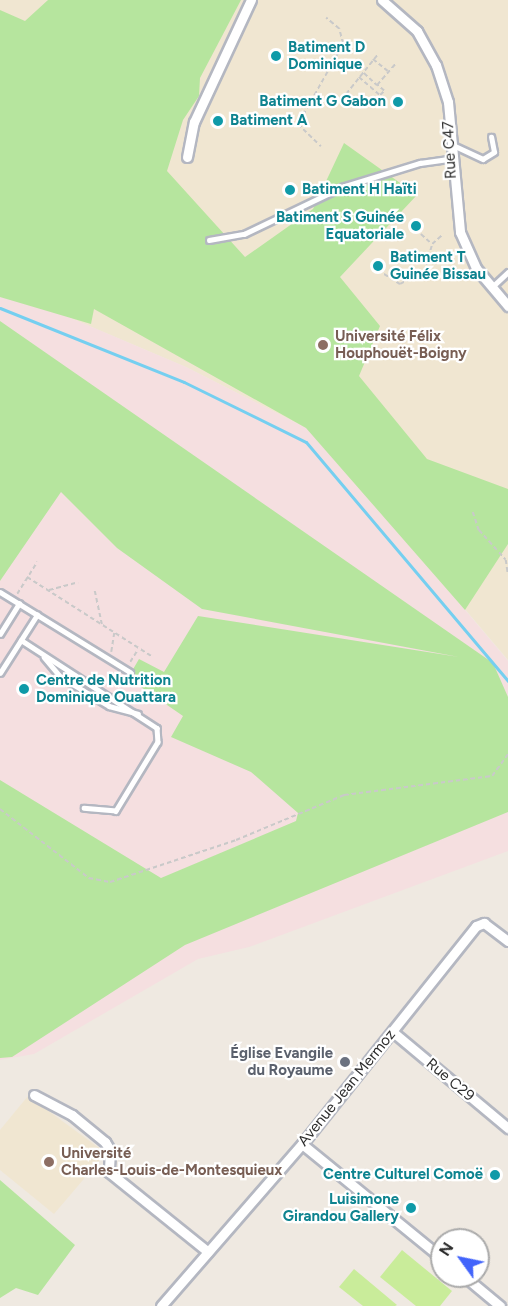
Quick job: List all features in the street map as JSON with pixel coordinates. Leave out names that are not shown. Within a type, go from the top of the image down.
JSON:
[{"type":"street","points":[[187,157],[194,122],[251,0]]},
{"type":"street","name":"Rue C47","points":[[381,0],[417,32],[436,65],[448,102],[450,159],[460,232],[491,288],[508,306]]},
{"type":"street","name":"Avenue Jean Mermoz","points":[[161,1306],[302,1144],[482,923],[508,941]]},
{"type":"street","name":"Rue C29","points":[[393,1032],[508,1128]]},
{"type":"street","points":[[33,1095],[72,1115],[105,1143],[110,1150],[109,1172],[208,1252]]},
{"type":"street","points":[[302,1144],[430,1248]]},
{"type":"street","points":[[478,1288],[500,1306]]},
{"type":"lane","points":[[450,144],[483,159],[494,153],[491,137]]},
{"type":"lane","points":[[209,240],[244,234],[342,187],[420,163],[450,159]]},
{"type":"lane","points":[[491,288],[508,272]]},
{"type":"lane","points":[[0,592],[127,671]]},
{"type":"lane","points":[[0,634],[19,604]]},
{"type":"lane","points":[[0,673],[36,615]]},
{"type":"lane","points":[[21,640],[141,715],[157,728],[158,742],[121,804],[110,813],[84,808]]},
{"type":"lane","points":[[41,653],[61,676],[110,706],[141,715]]},
{"type":"path","points":[[303,115],[343,44],[339,29],[326,18]]},
{"type":"path","points":[[346,94],[378,54]]},
{"type":"path","points":[[373,59],[389,72]]},
{"type":"path","points":[[371,88],[396,63]]},
{"type":"path","points":[[359,77],[380,95],[384,91],[363,72]]},
{"type":"path","points":[[298,124],[321,146]]},
{"type":"path","points":[[421,234],[432,244]]},
{"type":"path","points":[[384,274],[400,284],[424,272],[432,244],[443,234]]},
{"type":"path","points":[[424,272],[431,277]]},
{"type":"path","points":[[473,512],[479,530],[506,560],[508,574]]},
{"type":"path","points":[[13,600],[37,562]]},
{"type":"path","points":[[27,577],[153,657]]},
{"type":"path","points":[[48,590],[78,582]]},
{"type":"path","points":[[95,591],[102,624]]},
{"type":"path","points":[[110,660],[114,632]]},
{"type":"path","points":[[127,671],[139,648]]},
{"type":"path","points":[[0,809],[89,878],[110,882],[236,840],[344,795],[492,776],[508,754]]},
{"type":"shaded area","name":"Université Félix Houphouët-Boigny","points":[[0,0],[508,0],[508,660],[316,433],[186,367],[0,288]]},
{"type":"shaded area","points":[[0,288],[186,367],[316,433],[508,661],[508,851],[249,947],[198,959],[34,1054],[0,1060]]},
{"type":"shaded area","name":"Université Charles-Louis-de-Montesquieux","points":[[28,1096],[106,1153],[54,1214],[0,1170],[0,1130]]},
{"type":"green space","points":[[48,0],[241,0],[200,78],[199,96],[183,120],[167,171],[245,257],[313,209],[344,143],[417,195],[340,277],[380,326],[359,376],[427,459],[508,489],[508,544],[465,610],[306,428],[94,309],[91,324],[0,297],[0,10],[25,21]]},
{"type":"green space","points":[[0,321],[493,663],[508,697],[508,812],[185,945],[12,1057],[0,1058],[0,780],[161,878],[296,821],[298,813],[251,772],[171,737],[183,716],[128,678],[139,659],[164,672],[198,616],[459,657],[202,609],[117,548],[61,492],[0,581]]},
{"type":"green space","points":[[0,1180],[75,1245],[38,1295],[16,1288],[0,1298]]},
{"type":"green space","points":[[402,1250],[430,1273],[430,1288],[448,1288],[452,1291],[440,1306],[416,1306],[380,1277]]},
{"type":"green space","points":[[354,1269],[397,1305],[363,1306],[339,1287]]},
{"type":"waterway","points":[[0,308],[184,382],[306,442],[508,681]]},
{"type":"place","name":"Batiment D Dominique","points":[[276,56]]},
{"type":"place","name":"Batiment G Gabon","points":[[398,102]]},
{"type":"place","name":"Batiment A","points":[[218,121]]},
{"type":"place","name":"Batiment H Haïti","points":[[290,190]]},
{"type":"place","name":"Batiment S Guinée Equatoriale","points":[[416,226]]},
{"type":"place","name":"Batiment T Guinée Bissau","points":[[378,266]]},
{"type":"place","name":"Université Félix Houphouët-Boigny","points":[[323,345]]},
{"type":"place","name":"Centre de Nutrition Dominique Ouattara","points":[[24,689]]},
{"type":"place","name":"Église Evangile du Royaume","points":[[345,1062]]},
{"type":"place","name":"Université Charles-Louis-de-Montesquieux","points":[[49,1162]]},
{"type":"place","name":"Centre Culturel Comoë","points":[[495,1175]]},
{"type":"place","name":"Luisimone Girandou Gallery","points":[[411,1208]]}]
